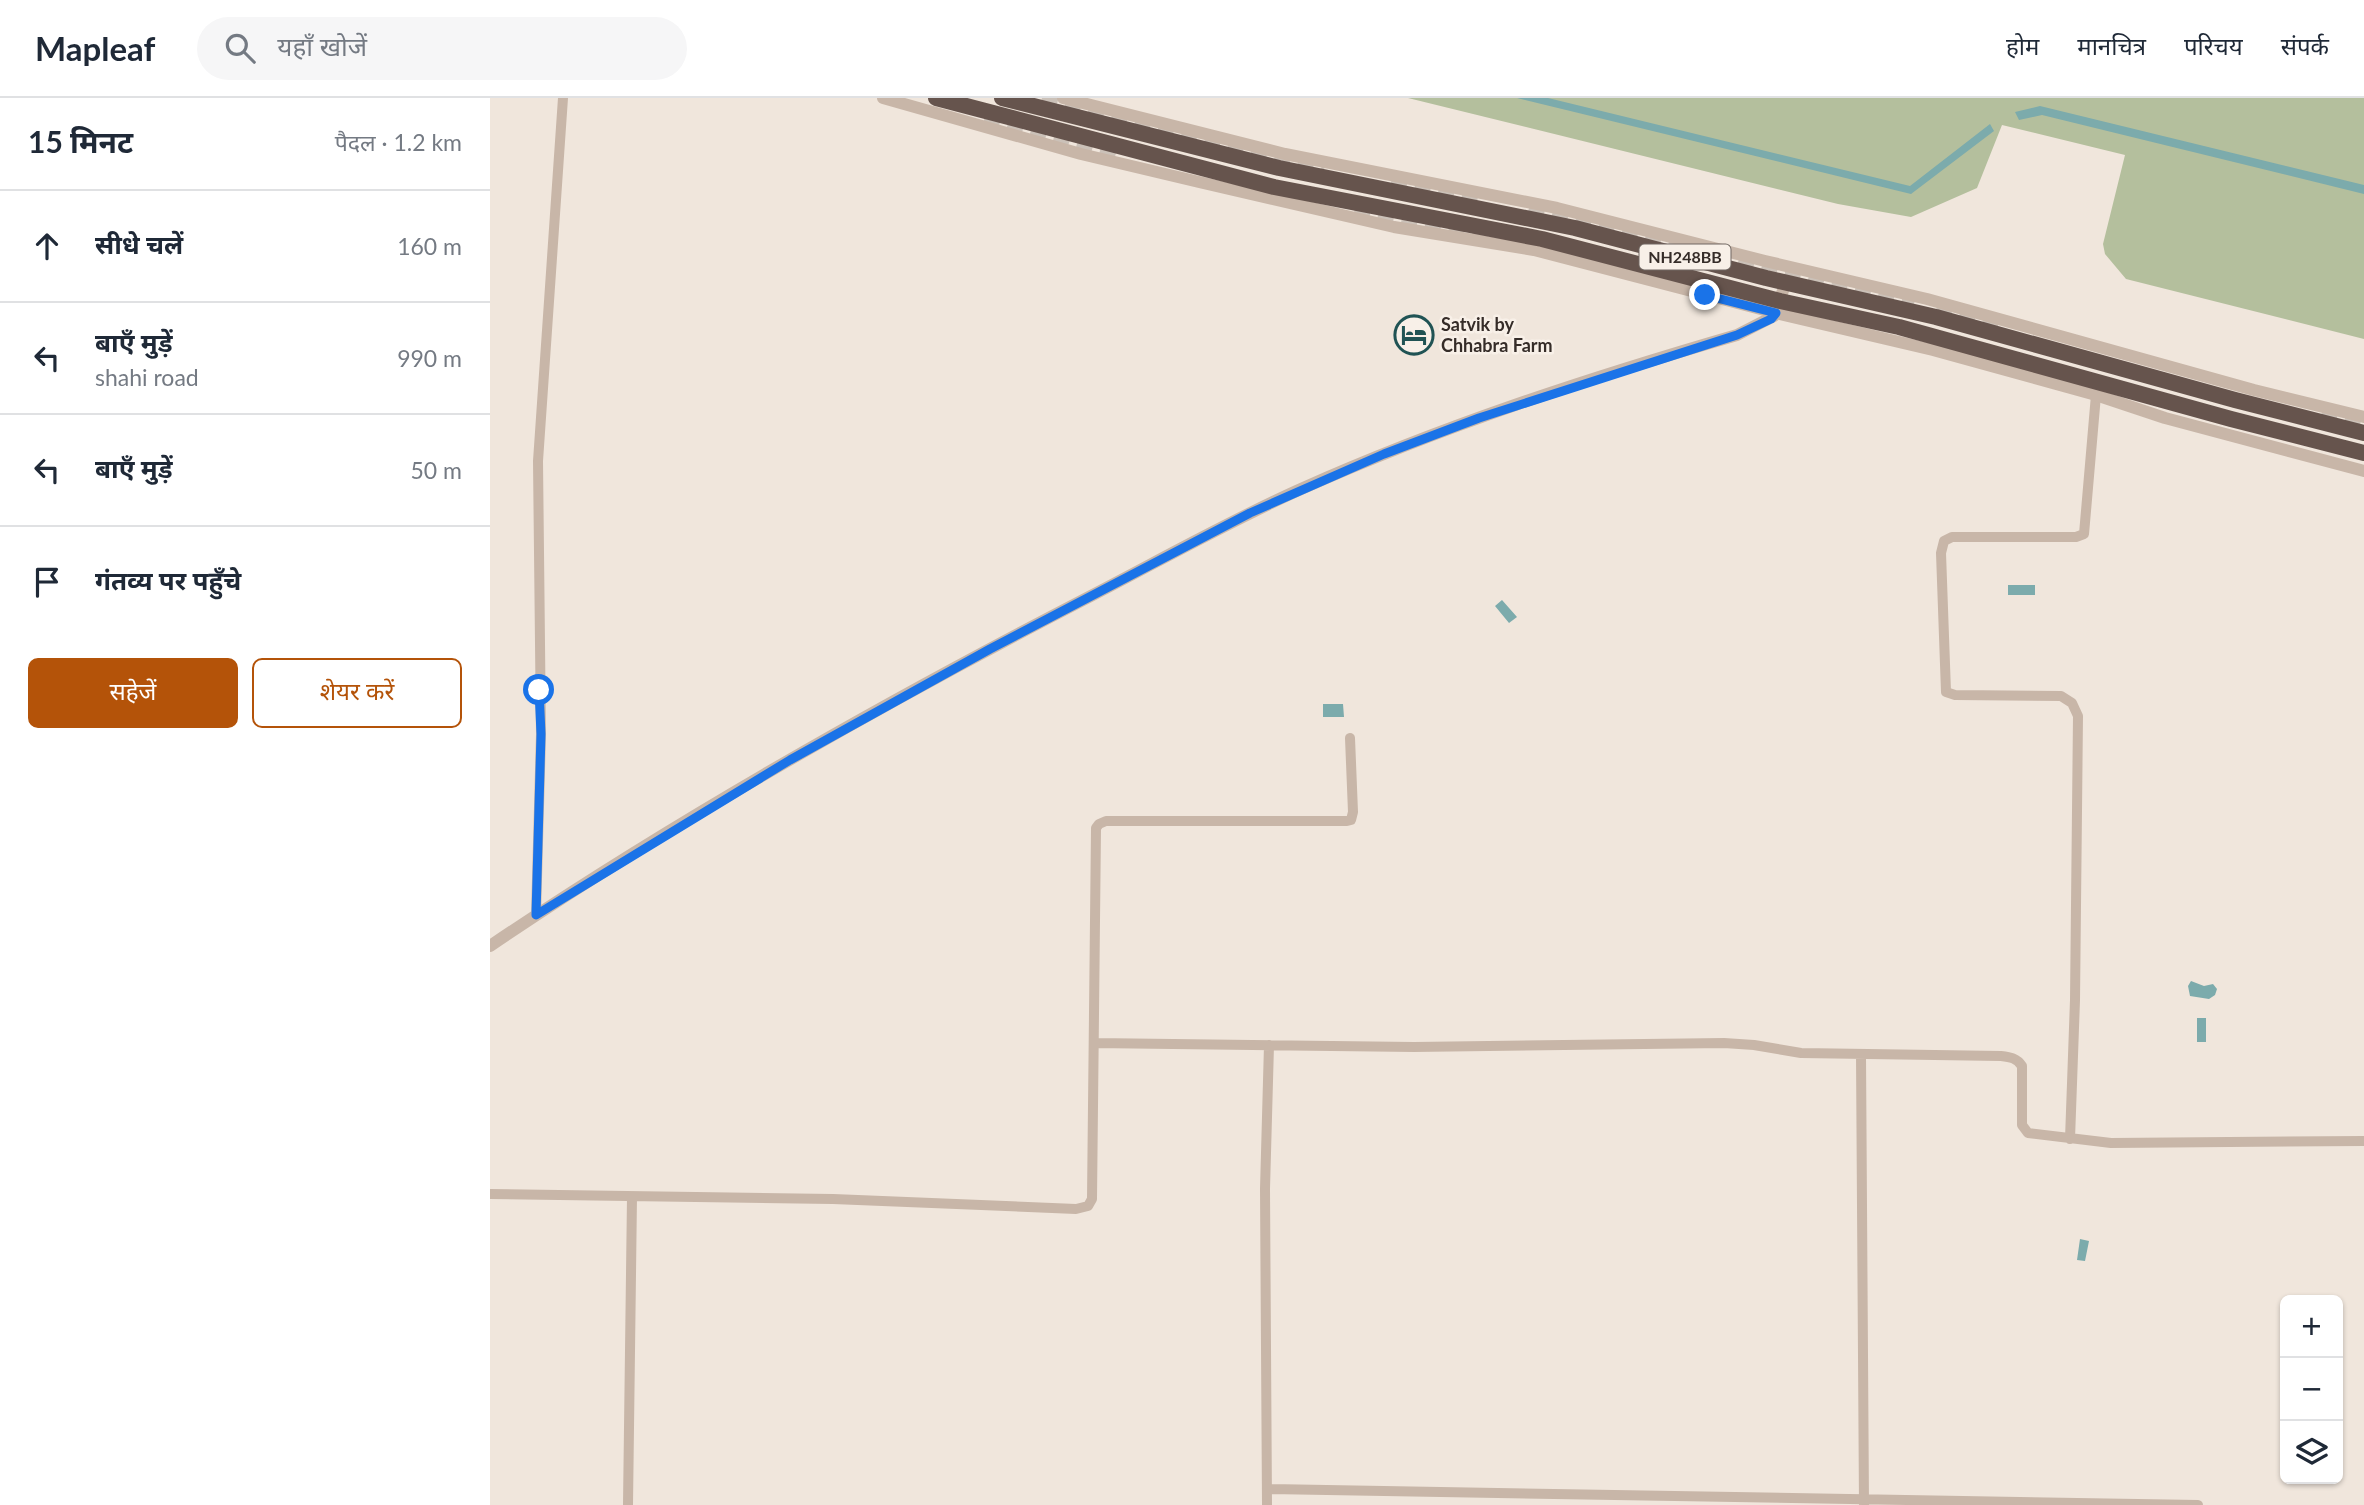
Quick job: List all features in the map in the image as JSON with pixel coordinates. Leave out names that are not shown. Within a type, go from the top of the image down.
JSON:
[{"type":"highway","name":"NH248BB","points":[[936,98],[1274,187],[1542,239],[1778,307],[1899,327],[2364,453]]},
{"type":"highway","name":"NH248BB","points":[[1002,98],[1240,159],[1352,184],[1543,220],[1936,317],[2364,433]]},
{"type":"street","points":[[536,915],[541,734],[538,461],[563,98]]},
{"type":"street","points":[[883,98],[1081,154],[1380,224],[1534,250],[1778,307],[2096,395],[2165,418],[2364,471]]},
{"type":"street","points":[[1063,98],[1285,154],[1557,208],[1905,293],[2254,390],[2364,417]]},
{"type":"street","points":[[490,946],[536,915],[790,760],[990,649],[1250,513],[1404,446],[1479,418],[1737,335],[1771,319],[1786,282]]},
{"type":"street","points":[[2070,1139],[2075,1000],[2078,716],[2072,703],[2061,696],[1955,695],[1946,692],[1941,553],[1944,541],[1952,537],[2076,537],[2084,534],[2096,395]]},
{"type":"street","points":[[490,1194],[821,1199],[1084,1208],[1092,1199],[1095,833],[1099,824],[1106,821],[1351,820],[1350,738]]},
{"type":"street","points":[[1094,1043],[1528,1047],[1724,1043],[1801,1053],[2011,1057],[2018,1060],[2023,1073],[2021,1118],[2024,1130],[2034,1134],[2135,1143],[2364,1140]]},
{"type":"street","points":[[1267,1505],[1265,1189],[1269,1045]]},
{"type":"street","points":[[1861,1055],[1864,1503]]},
{"type":"street","points":[[628,1505],[632,1197]]},
{"type":"street","points":[[1267,1489],[1652,1501],[2198,1505]]},
{"type":"green space","points":[[1408,98],[2364,98],[2364,339],[2126,279],[2105,254],[2103,244],[2125,155],[2002,125],[1977,188],[1911,217],[1838,204]]},
{"type":"water","points":[[1517,98],[1548,98],[1910,186],[1990,124],[1994,131],[1911,194]]},
{"type":"water","points":[[2040,106],[2364,185],[2364,194],[2042,115],[2019,120],[2015,112]]},
{"type":"water","points":[[2008,585],[2035,585],[2035,595],[2008,595]]},
{"type":"water","points":[[1502,600],[1517,617],[1509,623],[1495,606]]},
{"type":"water","points":[[1323,704],[1343,704],[1344,717],[1323,717]]},
{"type":"water","points":[[2191,981],[2204,986],[2213,984],[2217,989],[2215,995],[2209,999],[2190,996],[2188,986]]},
{"type":"water","points":[[2197,1018],[2206,1018],[2206,1042],[2197,1042]]},
{"type":"water","points":[[2080,1239],[2089,1241],[2085,1261],[2077,1260]]},
{"type":"tunnel","points":[[1042,98],[1324,170]]},
{"type":"tunnel","points":[[984,120],[1121,158]]},
{"type":"tunnel","points":[[1391,183],[1479,198]]},
{"type":"tunnel","points":[[1529,208],[1914,304]]},
{"type":"tunnel","points":[[1354,213],[1497,238]]},
{"type":"tunnel","points":[[1936,310],[2003,326]]},
{"type":"tunnel","points":[[2322,412],[2364,424]]},
{"type":"place","name":"Satvik by Chhabra Farm","points":[[1414,335]]},
{"type":"route","points":[[539,690],[541,734],[536,915],[790,760],[990,649],[1250,513],[1404,446],[1479,418],[1737,335],[1771,319],[1776,313],[1705,295]]}]
